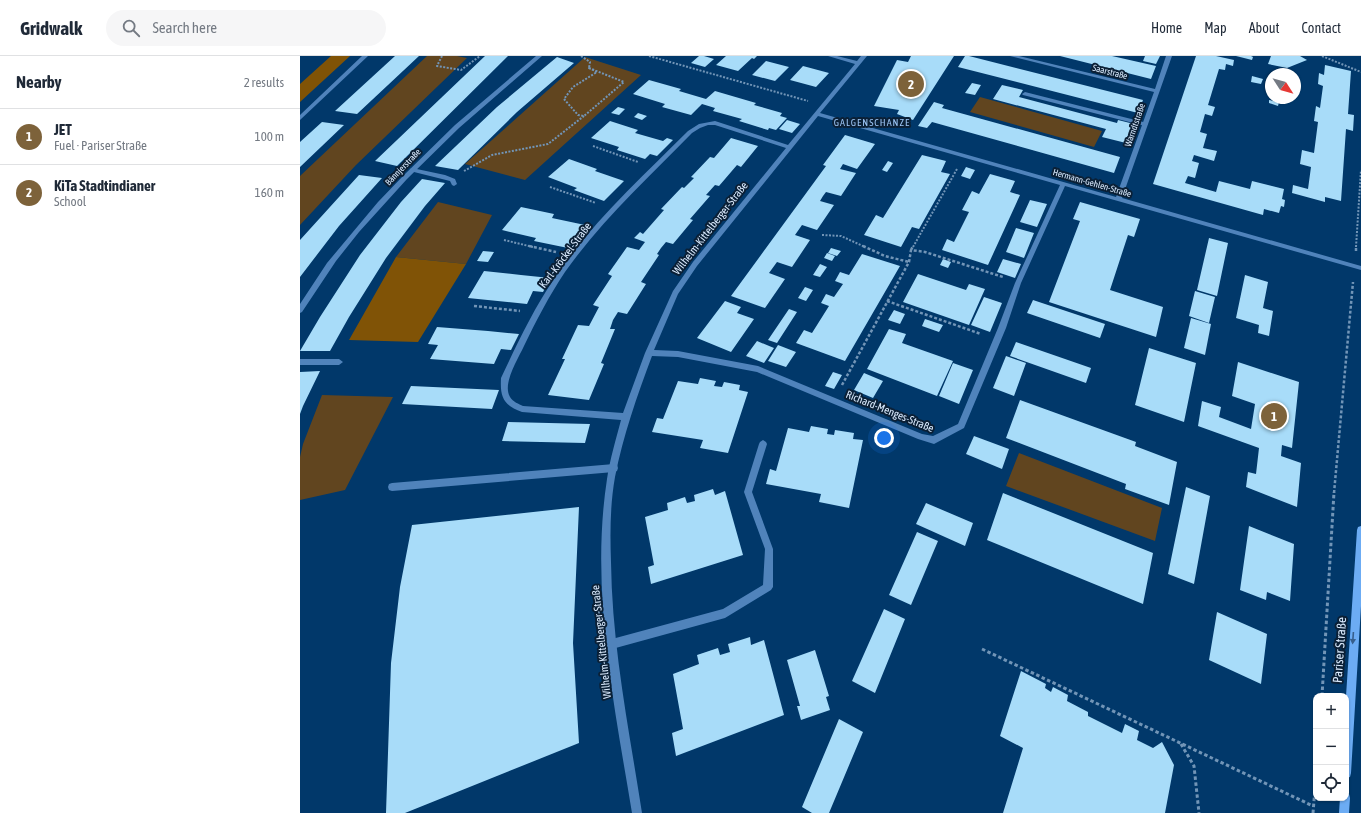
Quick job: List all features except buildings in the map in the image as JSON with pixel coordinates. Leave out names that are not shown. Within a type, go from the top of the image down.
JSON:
[{"type":"main road","name":"Pariser Straße","points":[[1346,765],[1361,530]]},
{"type":"main road","points":[[1344,813],[1345,801]]},
{"type":"street","points":[[300,118],[365,56]]},
{"type":"street","name":"Bännjerstraße","points":[[300,310],[334,260],[372,214],[412,170],[469,116],[539,56]]},
{"type":"street","points":[[831,56],[858,63]]},
{"type":"street","name":"Wilhelm-Kittelberger-Straße","points":[[637,813],[614,672],[607,600],[606,530],[611,478],[626,417],[648,353],[675,293],[695,264],[864,56]]},
{"type":"street","name":"Saarstraße","points":[[1013,56],[1156,92]]},
{"type":"street","name":"Warndtstraße","points":[[1118,200],[1169,56]]},
{"type":"street","points":[[1025,94],[1145,124]]},
{"type":"street","name":"Hermann-Gehlen-Straße","points":[[818,114],[1358,268]]},
{"type":"street","name":"Karl-Kröckel-Straße","points":[[626,417],[522,409],[509,403],[504,393],[505,378],[547,295],[574,256],[614,210],[690,132],[705,123],[715,123],[789,147]]},
{"type":"street","points":[[412,170],[445,177],[453,182]]},
{"type":"street","name":"Richard-Menges-Straße","points":[[648,353],[678,354],[730,365],[758,369],[921,437],[934,440],[942,434],[960,426],[1002,328],[1018,283],[1063,184]]},
{"type":"street","points":[[300,362],[339,362]]},
{"type":"street","points":[[612,644],[725,613],[768,587],[769,549],[748,492],[763,444]]},
{"type":"street","points":[[392,487],[614,468]]},
{"type":"path","points":[[442,56],[437,66],[461,70],[480,56]]},
{"type":"path","points":[[581,56],[590,62],[588,68]]},
{"type":"path","points":[[649,56],[824,105]]},
{"type":"path","points":[[1322,56],[1361,72]]},
{"type":"path","points":[[453,182],[460,173],[492,155],[548,144],[584,116],[616,86],[624,82],[588,68]]},
{"type":"path","points":[[584,116],[578,115],[564,99],[565,95],[571,90],[597,72],[588,68]]},
{"type":"path","points":[[593,146],[655,167]]},
{"type":"path","points":[[834,400],[909,262],[911,250],[964,156]]},
{"type":"path","points":[[1322,693],[1335,478],[1358,268],[1361,170]]},
{"type":"path","points":[[550,187],[614,210]]},
{"type":"path","points":[[822,235],[835,234],[844,236],[885,256],[909,262]]},
{"type":"path","points":[[504,240],[574,256]]},
{"type":"path","points":[[911,250],[925,252],[1018,283]]},
{"type":"path","points":[[887,301],[996,340]]},
{"type":"path","points":[[474,306],[538,313]]},
{"type":"path","points":[[982,649],[1313,806]]},
{"type":"path","points":[[1181,743],[1194,766],[1199,813]]},
{"type":"path","points":[[1313,813],[1314,801]]},
{"type":"shaded area","points":[[331,56],[350,56],[300,102],[300,84]]},
{"type":"shaded area","points":[[427,56],[457,56],[467,58],[356,165],[300,225],[300,176]]},
{"type":"shaded area","points":[[585,57],[641,75],[525,180],[465,164]]},
{"type":"shaded area","points":[[980,97],[1102,131],[1094,147],[970,112]]},
{"type":"shaded area","points":[[438,202],[492,215],[466,264],[396,257]]},
{"type":"shaded area","points":[[396,257],[466,264],[418,342],[349,340]]},
{"type":"shaded area","points":[[322,395],[393,397],[345,490],[300,500],[300,457],[303,444]]},
{"type":"shaded area","points":[[1019,453],[1162,508],[1155,541],[1006,486]]},
{"type":"place","name":"KiTa Stadtindianer","points":[[911,84]]},
{"type":"place","name":"JET","points":[[1274,416]]},
{"type":"district","name":"GALGENSCHANZE","points":[[872,122]]}]
